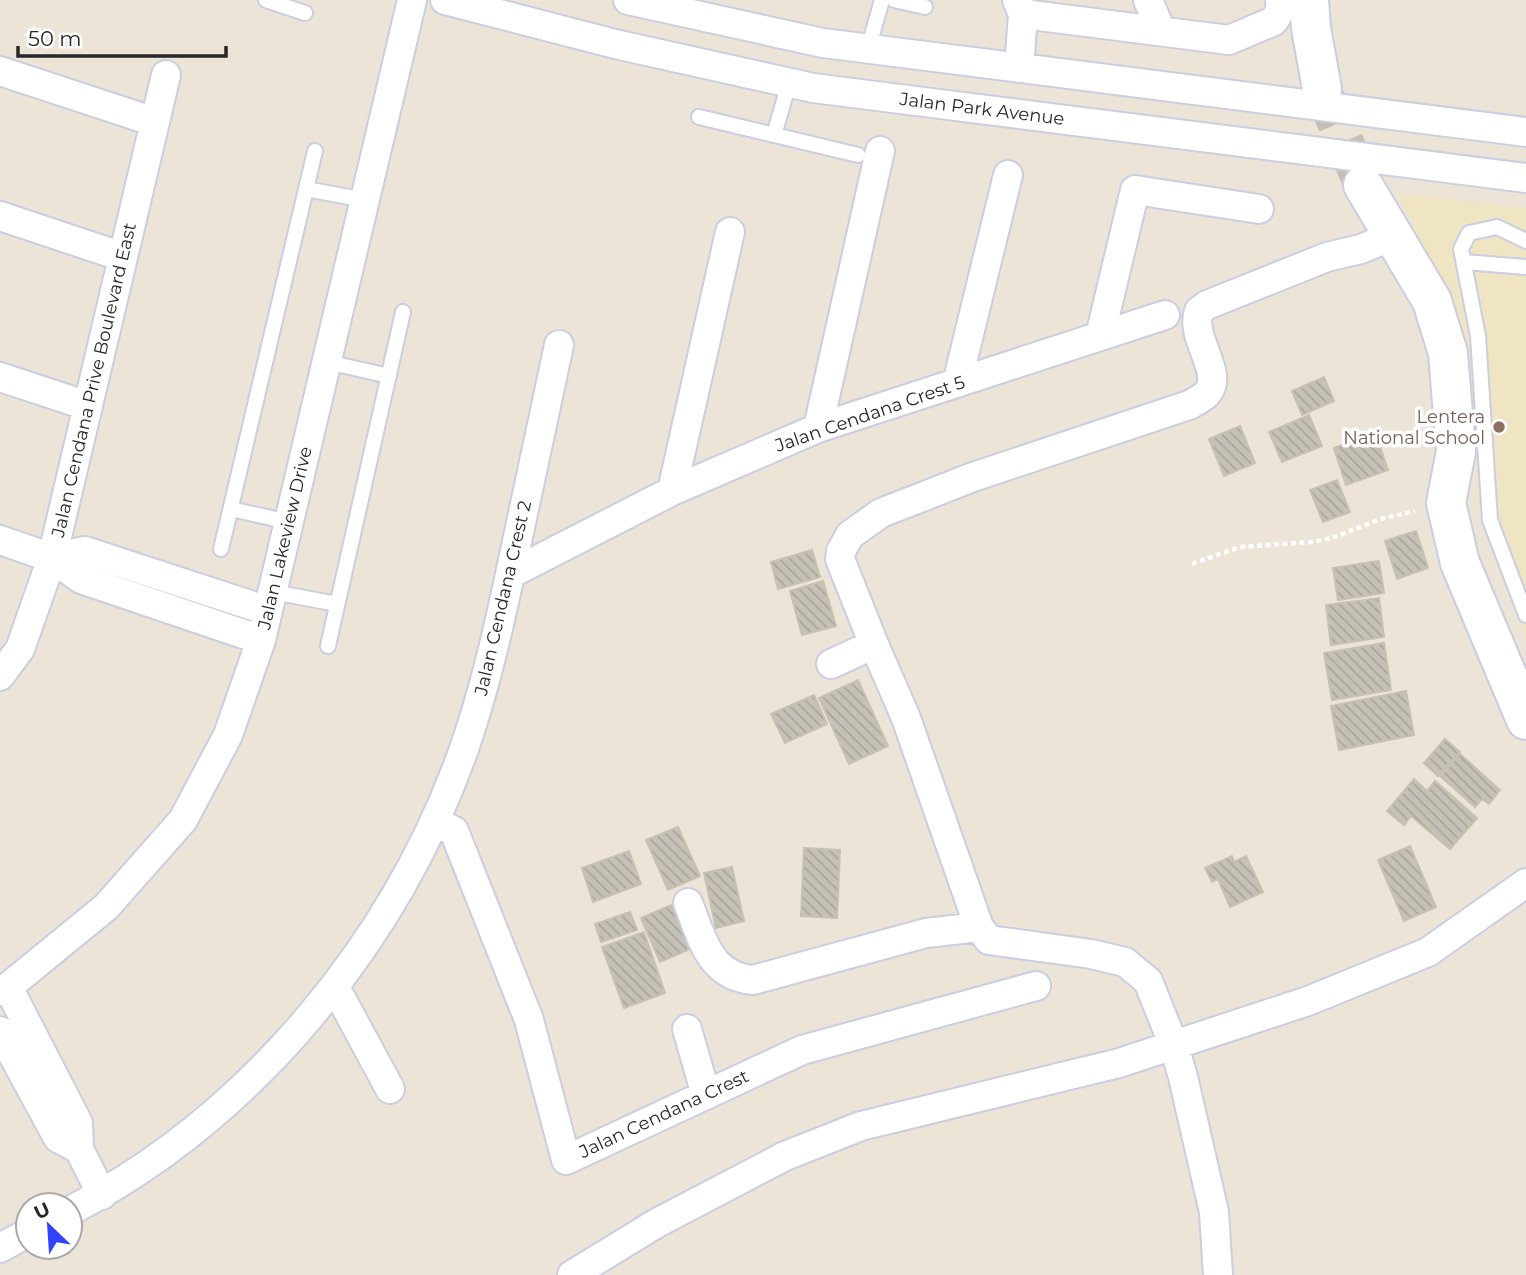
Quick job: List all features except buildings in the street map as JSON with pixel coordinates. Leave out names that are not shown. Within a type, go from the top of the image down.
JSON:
[{"type":"street","name":"Jalan Lakeview Drive","points":[[4,989],[106,907],[183,820],[228,734],[261,640],[412,0]]},
{"type":"street","name":"Jalan Park Avenue","points":[[445,0],[615,44],[801,85],[1526,178]]},
{"type":"street","points":[[628,0],[823,43],[1526,132]]},
{"type":"street","points":[[1148,0],[1161,31]]},
{"type":"street","points":[[1309,0],[1322,89]]},
{"type":"street","points":[[1019,68],[1020,7],[1229,40],[1277,11]]},
{"type":"street","points":[[801,85],[823,43]]},
{"type":"street","points":[[0,71],[155,122]]},
{"type":"street","name":"Jalan Cendana Prive Boulevard East","points":[[0,676],[20,649],[52,558],[166,75]]},
{"type":"street","points":[[818,428],[869,153]]},
{"type":"street","points":[[957,383],[1008,175]]},
{"type":"street","points":[[1363,185],[1432,301],[1448,353],[1456,451],[1446,503],[1460,564],[1526,720]]},
{"type":"street","points":[[1100,336],[1135,190],[1259,209]]},
{"type":"street","points":[[0,216],[123,257]]},
{"type":"street","points":[[672,491],[730,232]]},
{"type":"street","points":[[1219,1275],[1214,1212],[1174,1046],[1148,981],[1125,962],[1091,954],[989,940],[979,927],[906,718],[840,559],[841,551],[850,535],[881,513],[973,477],[1189,405],[1206,394],[1212,386],[1212,372],[1195,325],[1199,311],[1207,305],[1327,257],[1361,249],[1395,235]]},
{"type":"street","name":"Jalan Cendana Crest 5","points":[[510,574],[672,491],[818,428],[1166,315]]},
{"type":"street","name":"Jalan Cendana Crest 2","points":[[84,1204],[102,1195],[196,1129],[272,1059],[335,987],[393,901],[435,821],[465,747],[488,670],[559,345]]},
{"type":"street","points":[[0,377],[88,406]]},
{"type":"street","points":[[0,540],[52,558],[81,579],[261,640]]},
{"type":"street","points":[[52,558],[85,551],[179,582],[270,601]]},
{"type":"street","points":[[170,609],[179,582]]},
{"type":"street","points":[[831,664],[870,646],[873,642]]},
{"type":"street","name":"Jalan Cendana Crest","points":[[435,821],[454,831],[529,1020],[566,1160],[802,1049],[1036,986]]},
{"type":"street","points":[[572,1275],[657,1223],[785,1156],[861,1126],[1119,1063],[1308,1001],[1428,952],[1526,883]]},
{"type":"street","points":[[688,903],[710,958],[721,968],[742,979],[753,980],[926,933],[979,927]]},
{"type":"street","points":[[335,987],[390,1089]]},
{"type":"street","points":[[4,989],[40,1077]]},
{"type":"street","points":[[687,1029],[706,1095]]},
{"type":"street","points":[[0,1031],[78,1123],[79,1149],[102,1195]]},
{"type":"lane","points":[[266,0],[304,13]]},
{"type":"lane","points":[[869,49],[882,0]]},
{"type":"lane","points":[[894,0],[925,7]]},
{"type":"lane","points":[[774,135],[801,85]]},
{"type":"lane","points":[[699,117],[869,153]]},
{"type":"lane","points":[[221,549],[315,151]]},
{"type":"lane","points":[[306,189],[365,200]]},
{"type":"lane","points":[[1526,241],[1497,227],[1469,233],[1461,249],[1478,336],[1490,520],[1526,615]]},
{"type":"lane","points":[[1464,262],[1526,267]]},
{"type":"lane","points":[[328,646],[403,312]]},
{"type":"lane","points":[[327,362],[388,376]]},
{"type":"lane","points":[[231,509],[289,522]]},
{"type":"lane","points":[[270,601],[337,604]]},
{"type":"path","points":[[1192,564],[1240,547],[1332,538],[1381,519],[1446,503]]},
{"type":"shaded area","name":"Lentera National School","points":[[1398,194],[1526,208],[1526,639],[1501,578],[1478,508],[1467,346],[1444,287]]},
{"type":"tunnel","points":[[1322,89],[1363,185]]},
{"type":"place","name":"Lentera National School","points":[[1499,427]]}]
